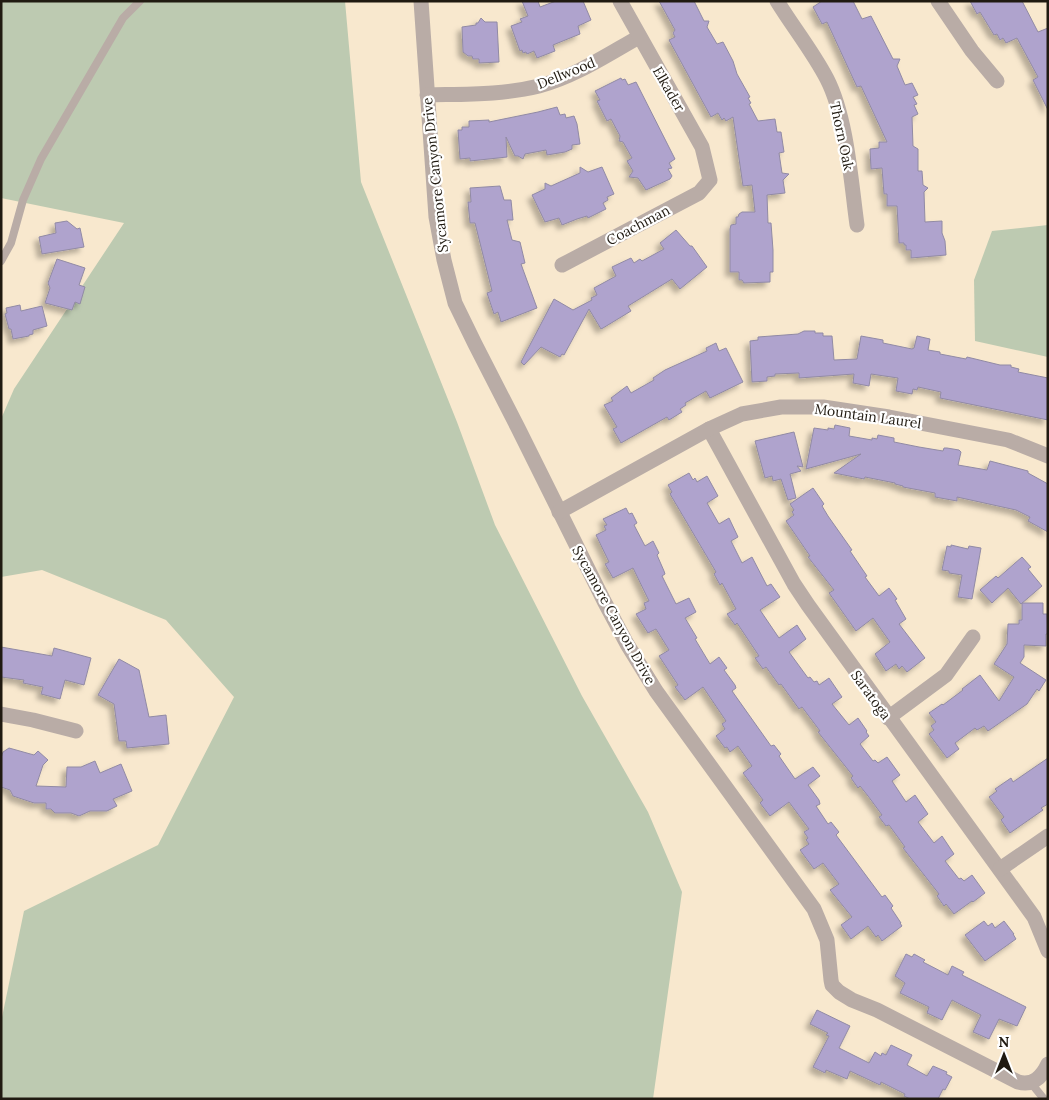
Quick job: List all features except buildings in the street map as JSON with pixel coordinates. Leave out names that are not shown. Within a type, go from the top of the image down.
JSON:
[{"type":"street","name":"Sycamore Canyon Drive","points":[[421,1],[436,217],[444,260],[456,303],[608,610],[656,691],[814,909],[827,940],[830,980],[835,988],[852,1000],[877,1010],[1012,1080],[1031,1083]]},
{"type":"street","name":"Elkader","points":[[620,1],[702,147],[710,180]]},
{"type":"street","name":"Thorn Oak","points":[[778,1],[828,80],[836,103],[848,159],[857,225]]},
{"type":"street","points":[[938,1],[972,51],[997,81]]},
{"type":"street","name":"Dellwood","points":[[427,96],[500,92],[539,86],[582,69],[639,37]]},
{"type":"street","name":"Coachman","points":[[562,265],[699,193],[710,180]]},
{"type":"street","name":"Mountain Laurel","points":[[559,512],[709,429],[742,414],[781,407],[823,407],[889,417],[1008,440],[1048,456]]},
{"type":"street","name":"Saratoga","points":[[709,429],[794,584],[828,635],[1034,917],[1048,951]]},
{"type":"street","points":[[888,718],[946,674],[974,637]]},
{"type":"street","points":[[1,714],[76,731]]},
{"type":"street","points":[[1000,869],[1048,836]]},
{"type":"street","points":[[1031,1083],[1042,1075],[1048,1064]]},
{"type":"lane","points":[[1,261],[11,242],[23,200],[41,159],[123,18],[140,1]]},
{"type":"lane","points":[[1031,1083],[1044,1099]]},
{"type":"green space","points":[[1,1],[345,1],[361,182],[457,422],[495,525],[582,696],[648,812],[682,892],[653,1099],[1,1099],[1,1022],[24,911],[158,845],[234,697],[166,620],[42,570],[1,577],[1,419],[14,389],[124,223],[1,198]]},
{"type":"green space","points":[[1048,225],[1048,357],[975,341],[974,280],[992,231]]}]
